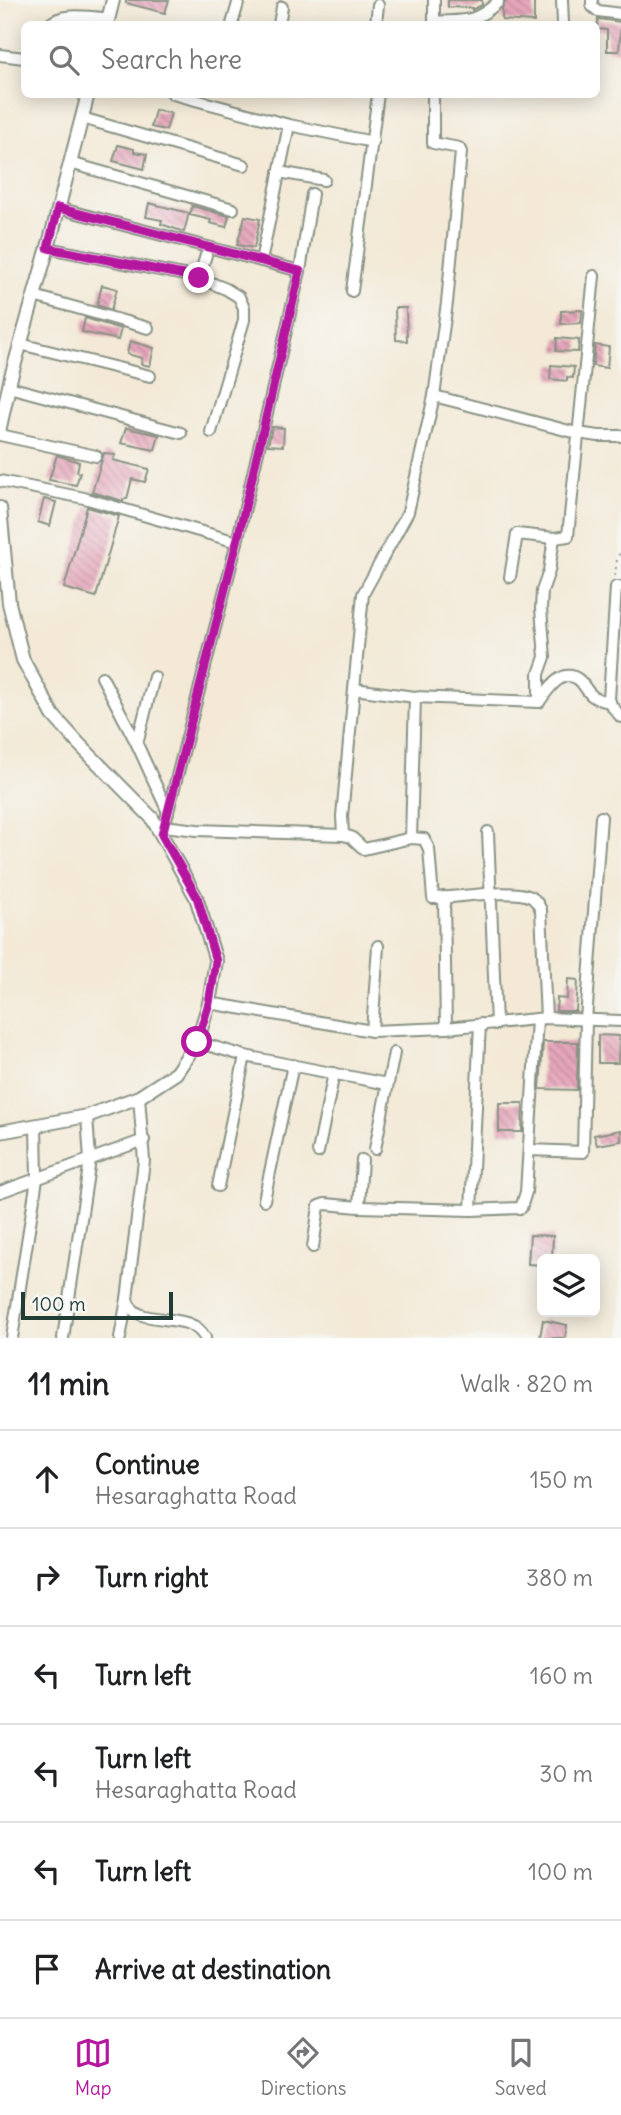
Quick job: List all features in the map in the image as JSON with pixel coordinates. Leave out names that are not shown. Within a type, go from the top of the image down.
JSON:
[{"type":"main road","points":[[109,21],[113,0]]},
{"type":"main road","points":[[0,427],[87,98]]},
{"type":"main road","points":[[0,508],[9,603],[23,660],[53,715],[163,830],[197,897],[216,961],[209,1003],[197,1042],[176,1073],[139,1097],[87,1116],[0,1132]]},
{"type":"street","points":[[233,21],[239,0]]},
{"type":"street","points":[[434,21],[435,0]]},
{"type":"street","points":[[562,0],[563,21]]},
{"type":"street","points":[[592,0],[592,5],[598,11],[621,14]]},
{"type":"street","points":[[458,21],[483,16],[498,2]]},
{"type":"street","points":[[376,21],[378,5]]},
{"type":"street","points":[[280,21],[282,7]]},
{"type":"street","points":[[53,21],[66,17],[95,21]]},
{"type":"street","points":[[0,55],[21,58]]},
{"type":"street","points":[[188,98],[289,125],[373,142]]},
{"type":"street","points":[[352,290],[378,98]]},
{"type":"street","points":[[343,835],[342,816],[363,594],[408,512],[434,396],[447,303],[461,152],[458,148],[433,142],[433,98]]},
{"type":"street","points":[[82,118],[244,165]]},
{"type":"street","points":[[261,261],[289,125]]},
{"type":"street","points":[[70,163],[233,209]]},
{"type":"street","points":[[279,172],[324,180]]},
{"type":"street","points":[[312,194],[300,271],[237,542],[163,830],[343,835],[351,837],[364,849],[419,838],[427,842],[429,849],[432,897],[525,895],[534,898],[541,910],[541,1019],[527,1192],[521,1208],[471,1210],[325,1204],[319,1206],[313,1247]]},
{"type":"street","points":[[58,208],[300,271]]},
{"type":"street","points":[[48,248],[199,278],[239,297],[244,307],[244,320],[211,432]]},
{"type":"street","points":[[199,278],[206,255]]},
{"type":"street","points":[[509,577],[517,534],[554,538],[568,536],[594,276]]},
{"type":"street","points":[[34,296],[148,328]]},
{"type":"street","points":[[20,344],[150,376]]},
{"type":"street","points":[[9,387],[181,433]]},
{"type":"street","points":[[434,396],[577,433],[621,436]]},
{"type":"street","points":[[0,435],[96,456]]},
{"type":"street","points":[[0,481],[84,498],[237,542]]},
{"type":"street","points":[[539,702],[539,674],[545,657],[542,591],[549,571],[554,538]]},
{"type":"street","points":[[610,702],[619,587]]},
{"type":"street","points":[[539,702],[551,684],[570,676],[580,680],[594,698],[610,702],[621,716]]},
{"type":"street","points":[[102,677],[168,812]]},
{"type":"street","points":[[137,744],[154,677]]},
{"type":"street","points":[[354,689],[415,697],[539,702]]},
{"type":"street","points":[[411,838],[415,697]]},
{"type":"street","points":[[529,1150],[583,1152],[586,1020],[601,817]]},
{"type":"street","points":[[488,832],[496,1024]]},
{"type":"street","points":[[443,897],[446,1028]]},
{"type":"street","points":[[372,1031],[379,946]]},
{"type":"street","points":[[209,1003],[372,1031],[446,1028],[541,1019],[621,1021]]},
{"type":"street","points":[[471,1210],[480,1024]]},
{"type":"street","points":[[197,1042],[245,1056],[387,1084]]},
{"type":"street","points":[[375,1149],[394,1053]]},
{"type":"street","points":[[218,1186],[245,1056]]},
{"type":"street","points":[[264,1200],[293,1065]]},
{"type":"street","points":[[318,1152],[334,1073]]},
{"type":"street","points":[[120,1338],[144,1161],[139,1097]]},
{"type":"street","points":[[62,1338],[90,1160],[87,1116]]},
{"type":"street","points":[[12,1338],[37,1179],[36,1125]]},
{"type":"street","points":[[0,1192],[144,1140]]},
{"type":"street","points":[[359,1207],[362,1160]]},
{"type":"street","points":[[127,1299],[128,1306],[147,1317],[192,1323],[205,1338]]},
{"type":"path","points":[[619,587],[615,566],[621,550]]},
{"type":"building","points":[[126,0],[169,0],[165,13],[126,3]]},
{"type":"building","points":[[448,0],[482,0],[482,5],[472,10],[448,7]]},
{"type":"building","points":[[506,0],[534,0],[534,21],[502,20],[502,9]]},
{"type":"building","points":[[598,19],[621,22],[619,51],[607,51],[607,30],[600,29],[600,21]]},
{"type":"building","points":[[155,110],[171,113],[166,130],[151,127]]},
{"type":"building","points":[[118,145],[147,154],[144,169],[113,161]]},
{"type":"building","points":[[149,203],[189,213],[184,232],[161,224],[162,220],[146,217]]},
{"type":"building","points":[[192,206],[229,216],[226,227],[190,215]]},
{"type":"building","points":[[245,216],[260,219],[254,248],[237,245]]},
{"type":"building","points":[[102,285],[117,289],[111,310],[97,305]]},
{"type":"building","points":[[395,308],[406,308],[407,341],[396,340]]},
{"type":"building","points":[[582,310],[581,323],[561,324],[561,311]]},
{"type":"building","points":[[85,318],[121,329],[118,340],[82,332]]},
{"type":"building","points":[[557,338],[579,340],[578,352],[556,351]]},
{"type":"building","points":[[130,341],[154,348],[150,366],[141,364],[142,358],[127,354]]},
{"type":"building","points":[[595,345],[609,347],[607,368],[593,366]]},
{"type":"building","points":[[551,365],[574,367],[573,378],[567,377],[567,381],[550,379]]},
{"type":"building","points":[[272,427],[284,428],[283,446],[268,445]]},
{"type":"building","points":[[126,428],[159,435],[155,450],[121,443]]},
{"type":"building","points":[[104,453],[115,455],[113,460],[149,469],[145,482],[132,479],[127,499],[123,501],[92,492]]},
{"type":"building","points":[[57,455],[79,462],[77,472],[80,473],[76,485],[49,480]]},
{"type":"building","points":[[44,499],[56,502],[50,526],[38,522]]},
{"type":"building","points":[[87,507],[119,516],[96,597],[64,588]]},
{"type":"building","points":[[568,979],[578,980],[576,1011],[556,1011],[557,998],[567,999]]},
{"type":"building","points":[[598,1035],[619,1036],[618,1063],[598,1063]]},
{"type":"building","points":[[543,1042],[578,1042],[577,1090],[540,1089]]},
{"type":"building","points":[[499,1103],[523,1103],[522,1132],[499,1132]]},
{"type":"building","points":[[621,1130],[621,1141],[597,1145],[594,1135]]},
{"type":"building","points":[[530,1235],[553,1236],[552,1254],[537,1254],[537,1265],[528,1264]]},
{"type":"building","points":[[543,1320],[567,1325],[565,1338],[540,1338]]},
{"type":"route","points":[[197,1042],[209,1003],[216,961],[197,897],[162,835],[237,542],[300,271],[58,208],[48,248],[199,278]]}]
